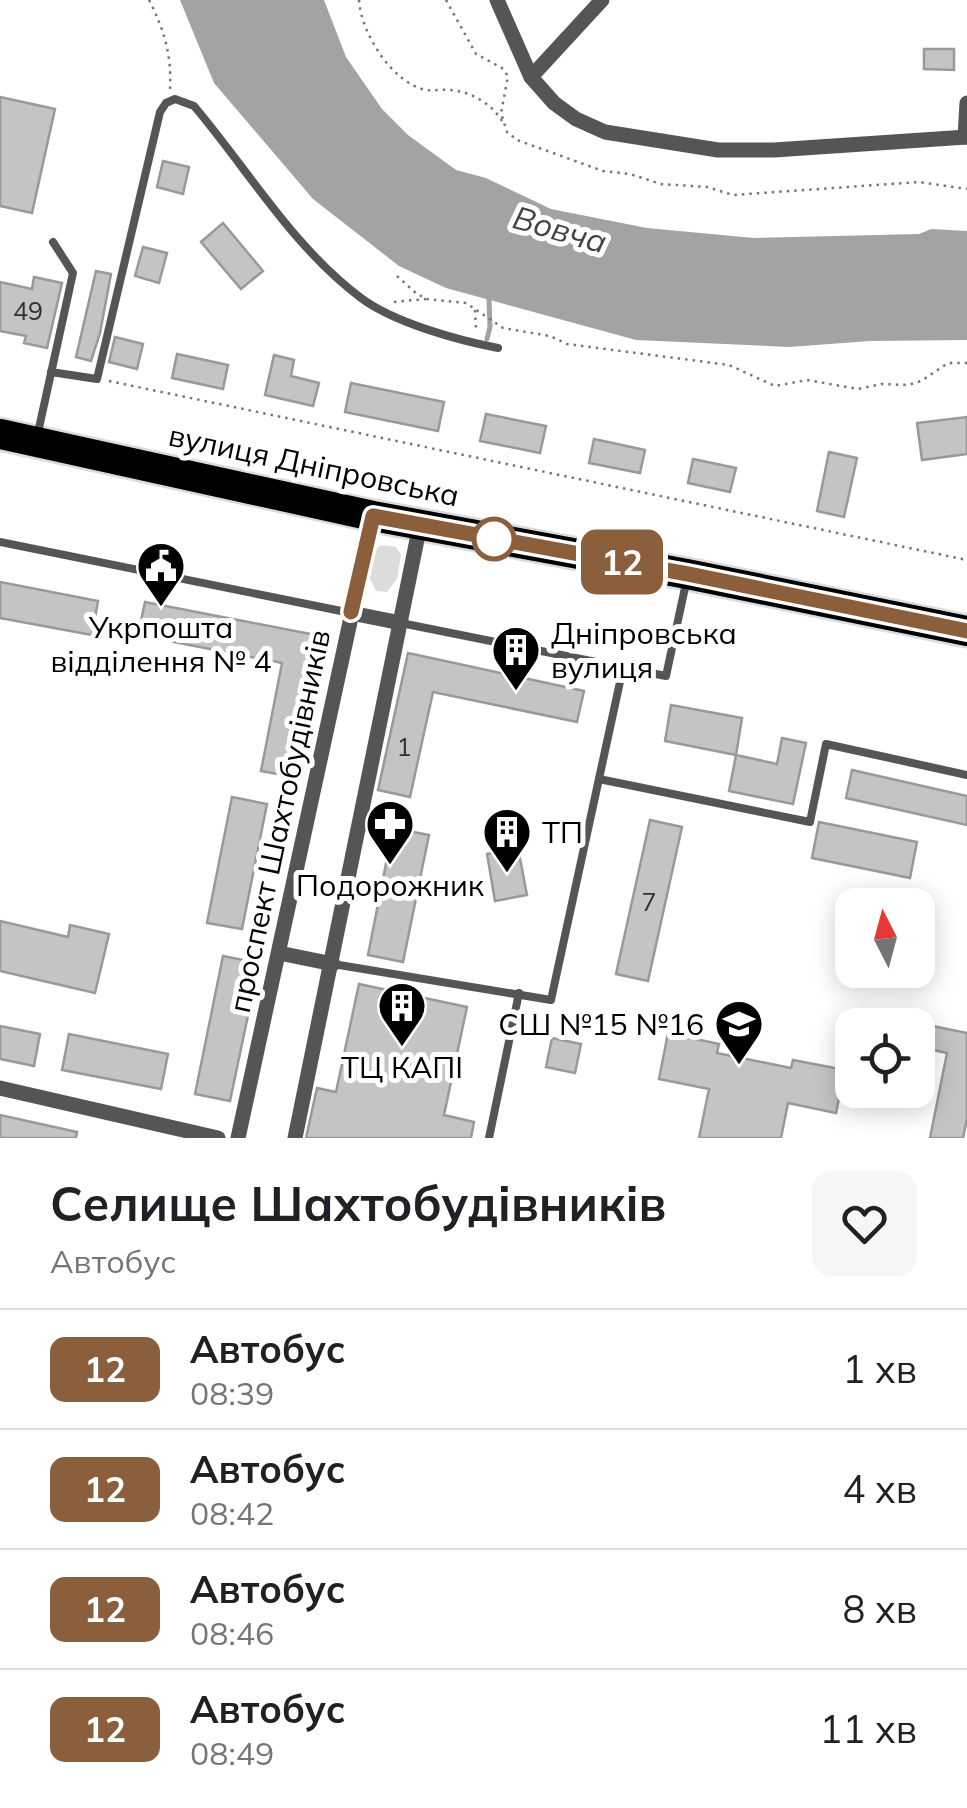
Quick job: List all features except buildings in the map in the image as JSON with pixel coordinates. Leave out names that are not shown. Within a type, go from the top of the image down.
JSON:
[{"type":"highway","name":"вулиця Дніпровська","points":[[0,434],[373,516],[967,631]]},
{"type":"street","points":[[496,0],[531,76],[565,111],[604,132],[718,150],[966,137],[967,103]]},
{"type":"street","points":[[531,76],[602,0]]},
{"type":"street","name":"проспект Шахтобудівників","points":[[238,1138],[373,516]]},
{"type":"street","points":[[295,1138],[420,525]]},
{"type":"street","points":[[351,612],[401,623]]},
{"type":"street","points":[[279,953],[333,964]]},
{"type":"street","points":[[0,1088],[218,1138]]},
{"type":"lane","points":[[51,372],[97,379],[160,112],[175,99],[194,106],[302,244],[364,300],[434,332],[495,347]]},
{"type":"lane","points":[[36,441],[73,274],[53,242]]},
{"type":"lane","points":[[0,542],[351,612]]},
{"type":"lane","points":[[401,623],[666,676],[688,574]]},
{"type":"lane","points":[[333,964],[551,1000],[623,668]]},
{"type":"lane","points":[[599,779],[810,822],[826,744],[967,776]]},
{"type":"lane","points":[[490,1138],[520,993]]},
{"type":"path","points":[[148,0],[162,25],[169,56],[171,76],[166,103]]},
{"type":"path","points":[[359,0],[360,14],[379,52],[405,80],[426,90],[468,93],[496,112],[502,122]]},
{"type":"path","points":[[397,276],[428,299]]},
{"type":"path","points":[[382,308],[390,303],[456,300],[503,328],[550,336],[567,344],[729,365],[775,386],[807,380],[858,388],[908,385],[948,363],[967,363]]},
{"type":"path","points":[[469,341],[476,332],[475,308]]},
{"type":"path","points":[[495,347],[507,336],[525,332]]},
{"type":"path","points":[[97,379],[967,560]]},
{"type":"shaded area","points":[[382,545],[396,547],[401,555],[397,579],[387,592],[376,591],[369,577],[373,550]]},
{"type":"water","name":"Вовча","points":[[180,0],[324,0],[346,57],[382,109],[408,135],[456,170],[486,178],[551,209],[647,228],[754,238],[919,234],[931,229],[967,231],[967,340],[789,347],[636,340],[446,288],[399,266],[313,199],[214,83]]},
{"type":"waterway","points":[[487,339],[489,300]]},
{"type":"bus line","name":"12","points":[[351,612],[373,516],[967,631]]},
{"type":"place","name":"Укрпошта відділення № 4","points":[[161,608]]},
{"type":"place","name":"Дніпровська вулиця","points":[[516,692]]},
{"type":"place","name":"Подорожник","points":[[390,866]]},
{"type":"place","name":"ТП","points":[[507,874]]},
{"type":"place","name":"ТЦ КАПІ","points":[[402,1048]]},
{"type":"place","name":"СШ №15 №16","points":[[739,1066]]}]
